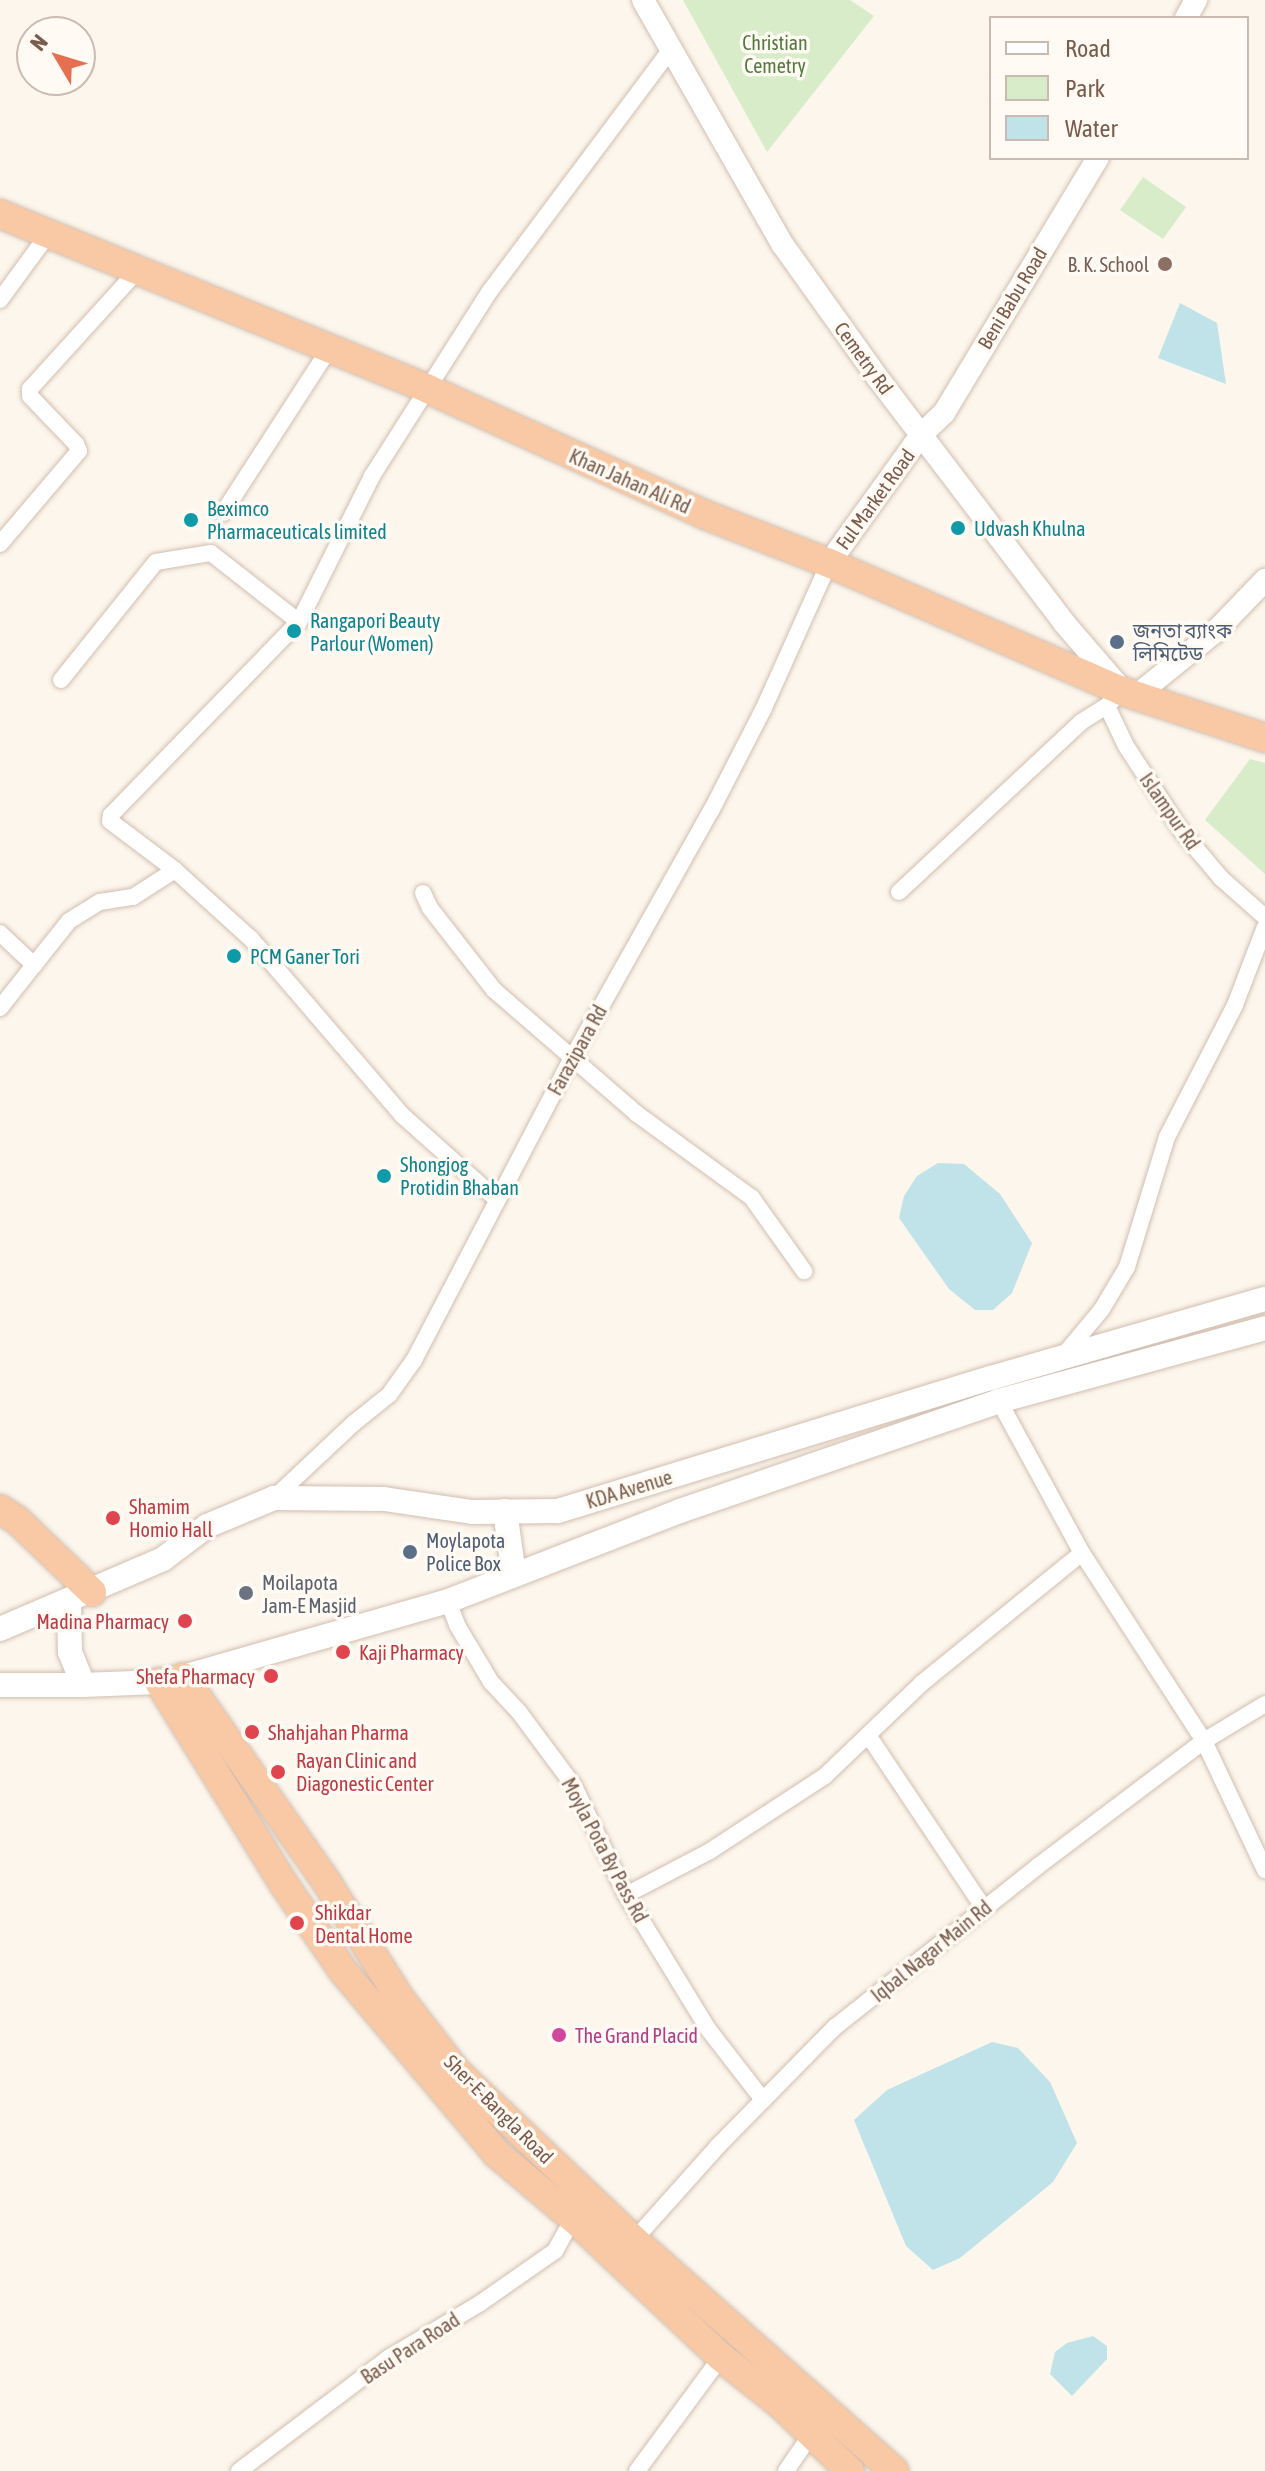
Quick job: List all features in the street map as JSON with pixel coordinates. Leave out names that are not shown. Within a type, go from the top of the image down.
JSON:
[{"type":"highway","name":"Khan Jahan Ali Rd","points":[[0,214],[428,389],[703,514],[829,563],[1122,698],[1265,738]]},
{"type":"highway","points":[[0,1509],[17,1520],[80,1597]]},
{"type":"highway","name":"Sher-E-Bangla Road","points":[[171,1680],[283,1883],[343,1971],[496,2153],[573,2218],[721,2357],[780,2404],[850,2471]]},
{"type":"highway","name":"Sher-E-Bangla Road","points":[[171,1680],[327,1883],[401,2000],[456,2071],[878,2466]]},
{"type":"main road","name":"KDA Avenue","points":[[0,1629],[163,1559],[207,1526],[274,1498],[384,1499],[472,1512],[558,1511],[1063,1356],[1265,1299]]},
{"type":"main road","name":"KDA Avenue","points":[[83,1685],[171,1680],[448,1601],[680,1511],[999,1401],[1265,1328]]},
{"type":"main road","points":[[505,1511],[514,1575]]},
{"type":"main road","points":[[0,1685],[83,1685],[70,1652],[80,1597]]},
{"type":"street","name":"Cemetry Rd","points":[[643,0],[783,245],[921,435],[1122,698]]},
{"type":"street","points":[[496,1199],[402,1115],[251,939],[175,870],[114,827],[111,815],[299,622],[372,476],[490,291],[670,50]]},
{"type":"street","name":"Beni Babu Road","points":[[921,435],[944,413],[1097,160]]},
{"type":"street","points":[[0,300],[49,233]]},
{"type":"street","points":[[0,544],[79,451],[30,396],[30,389],[137,271]]},
{"type":"street","points":[[223,513],[329,349]]},
{"type":"street","name":"Ful Market Road","points":[[829,563],[921,435]]},
{"type":"street","points":[[61,680],[156,562],[211,553],[299,622]]},
{"type":"street","name":"Farazipara Rd","points":[[274,1498],[354,1423],[389,1395],[414,1360],[571,1060],[711,811],[763,710],[829,563]]},
{"type":"street","points":[[899,892],[1081,722],[1122,698],[1216,631],[1265,580]]},
{"type":"street","name":"Islampur Rd","points":[[1122,698],[1134,760],[1183,833],[1221,878],[1265,917]]},
{"type":"street","points":[[0,1008],[69,921],[100,902],[133,897],[175,870]]},
{"type":"street","points":[[423,893],[430,908],[494,990],[571,1060],[637,1114],[752,1198],[804,1271]]},
{"type":"street","points":[[1063,1356],[1102,1309],[1127,1267],[1167,1137],[1235,1005],[1265,927]]},
{"type":"street","points":[[0,933],[34,965]]},
{"type":"street","points":[[999,1401],[1082,1553],[1204,1741],[1265,1870]]},
{"type":"street","points":[[626,1895],[710,1851],[825,1776],[922,1683],[1082,1553]]},
{"type":"street","name":"Moyla Pota By Pass Rd","points":[[448,1601],[457,1625],[491,1682],[519,1712],[574,1786],[626,1895],[708,2029],[763,2100]]},
{"type":"street","name":"Iqbal Nagar Main Rd","points":[[634,2240],[835,2027],[984,1908],[1204,1741],[1265,1704]]},
{"type":"street","points":[[868,1735],[984,1908]]},
{"type":"street","name":"Basu Para Road","points":[[239,2471],[390,2357],[479,2304],[555,2251],[573,2218]]},
{"type":"street","points":[[637,2471],[721,2357]]},
{"type":"street","points":[[786,2471],[810,2436]]},
{"type":"green space","name":"Christian Cemetry","points":[[683,0],[850,0],[874,16],[767,152]]},
{"type":"green space","points":[[1143,177],[1186,207],[1163,239],[1120,210]]},
{"type":"green space","points":[[1250,759],[1265,763],[1265,874],[1205,820]]},
{"type":"water","points":[[1180,303],[1217,323],[1226,384],[1158,358]]},
{"type":"water","points":[[938,1163],[964,1164],[1000,1194],[1032,1243],[1012,1293],[993,1310],[975,1310],[949,1289],[899,1218],[904,1196],[917,1176]]},
{"type":"water","points":[[992,2042],[1018,2048],[1050,2082],[1077,2143],[1053,2182],[960,2258],[933,2270],[906,2246],[854,2120],[887,2090]]},
{"type":"water","points":[[1093,2336],[1107,2346],[1107,2359],[1072,2396],[1050,2374],[1055,2352],[1067,2343]]},
{"type":"place","name":"B. K. School","points":[[1165,264]]},
{"type":"place","name":"Beximco Pharmaceuticals limited","points":[[191,520]]},
{"type":"place","name":"Udvash Khulna","points":[[958,528]]},
{"type":"place","name":"Rangapori Beauty Parlour (Women)","points":[[294,631]]},
{"type":"place","name":"জনতা ব্যাংক লিমিটেড","points":[[1117,642]]},
{"type":"place","name":"PCM Ganer Tori","points":[[234,956]]},
{"type":"place","name":"Shongjog Protidin Bhaban","points":[[384,1176]]},
{"type":"place","name":"Shamim Homio Hall","points":[[113,1518]]},
{"type":"place","name":"Moylapota Police Box","points":[[410,1552]]},
{"type":"place","name":"Moilapota Jam-E Masjid","points":[[246,1593]]},
{"type":"place","name":"Madina Pharmacy","points":[[185,1621]]},
{"type":"place","name":"Kaji Pharmacy","points":[[343,1652]]},
{"type":"place","name":"Shefa Pharmacy","points":[[271,1676]]},
{"type":"place","name":"Shahjahan Pharma","points":[[252,1732]]},
{"type":"place","name":"Rayan Clinic and Diagonestic Center","points":[[278,1772]]},
{"type":"place","name":"Shikdar Dental Home","points":[[297,1923]]},
{"type":"place","name":"The Grand Placid","points":[[559,2035]]}]
